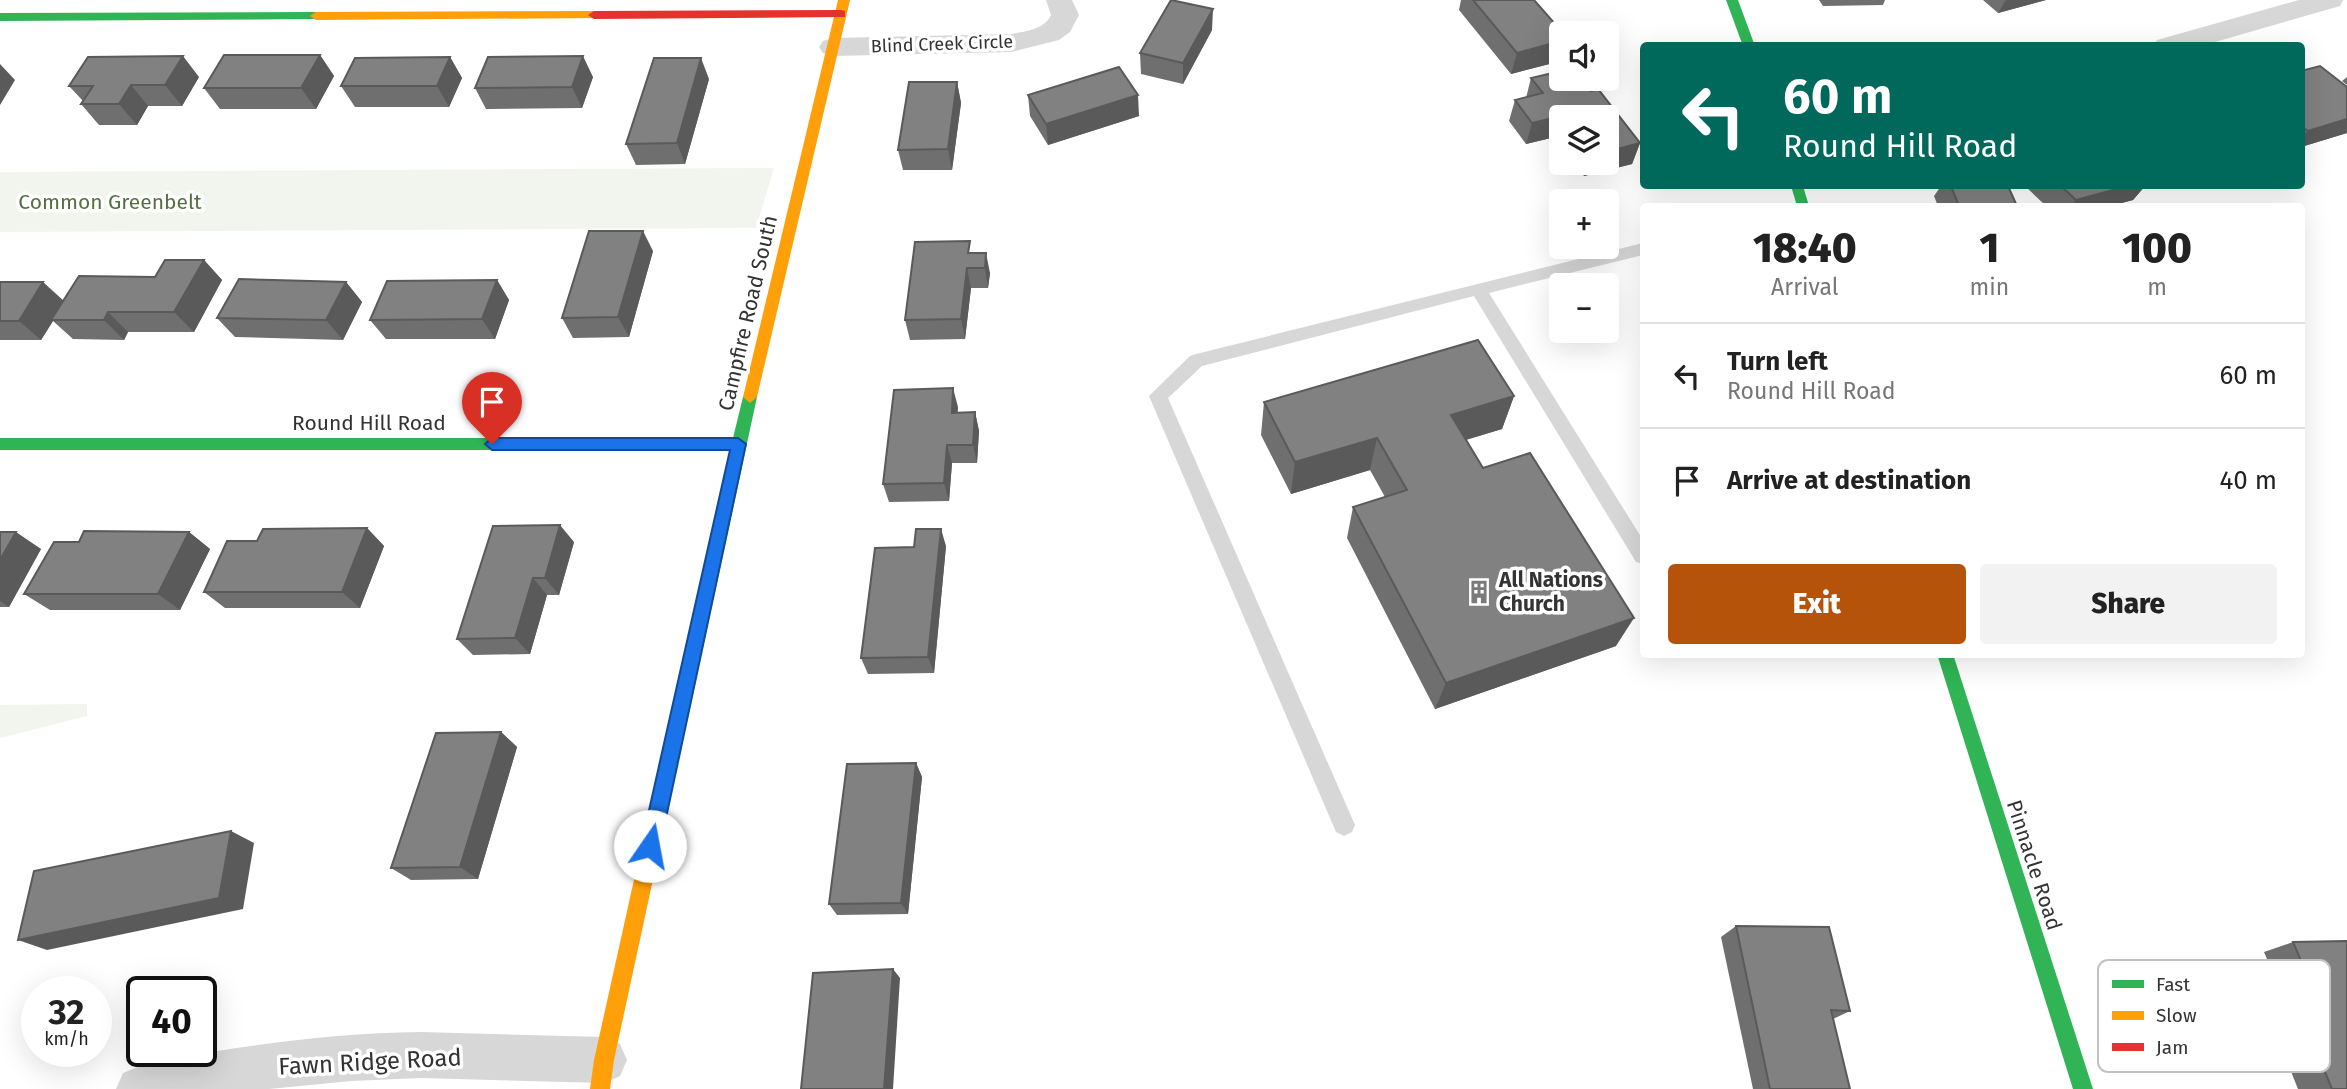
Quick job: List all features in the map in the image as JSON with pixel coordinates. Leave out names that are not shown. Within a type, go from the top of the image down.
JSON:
[{"type":"street","name":"Blind Creek Circle","points":[[833,47],[989,45],[1032,40],[1049,34],[1060,26],[1065,15],[1059,0]]},
{"type":"street","points":[[1732,0],[1748,42]]},
{"type":"street","points":[[2181,42],[2330,0]]},
{"type":"street","name":"Campfire Road South","points":[[602,1075],[738,444],[842,7]]},
{"type":"street","points":[[0,17],[842,7]]},
{"type":"street","name":"Round Hill Road","points":[[0,444],[738,444]]},
{"type":"street","name":"Pinnacle Road","points":[[1946,658],[2083,1089]]},
{"type":"street","name":"Fawn Ridge Road","points":[[139,1089],[195,1076],[315,1062],[406,1056],[602,1075]]},
{"type":"lane","points":[[1344,825],[1158,396],[1196,361],[1640,250]]},
{"type":"lane","points":[[1478,289],[1640,551]]},
{"type":"green space","name":"Common Greenbelt","points":[[774,168],[756,228],[0,232],[0,172]]},
{"type":"green space","points":[[87,704],[87,716],[0,738],[0,705]]},
{"type":"building","points":[[1171,0],[1213,9],[1183,63],[1140,53]]},
{"type":"building","points":[[1473,0],[1534,0],[1552,21],[1549,21],[1549,44],[1517,53]]},
{"type":"building","points":[[224,55],[320,55],[301,88],[204,88]]},
{"type":"building","points":[[183,56],[165,85],[131,85],[119,104],[81,104],[93,86],[69,86],[88,57]]},
{"type":"building","points":[[583,56],[572,87],[475,88],[488,57]]},
{"type":"building","points":[[450,57],[437,86],[341,86],[355,58]]},
{"type":"building","points":[[654,58],[701,58],[677,143],[626,144]]},
{"type":"building","points":[[2320,66],[2347,87],[2347,119],[2308,131],[2305,129],[2305,70]]},
{"type":"building","points":[[1119,67],[1138,95],[1046,124],[1028,95]]},
{"type":"building","points":[[1549,74],[1549,91],[1600,91],[1610,105],[1549,105],[1549,119],[1532,123],[1515,100],[1543,93],[1531,78]]},
{"type":"building","points":[[909,82],[957,82],[948,149],[898,150]]},
{"type":"building","points":[[1619,116],[1640,143],[1619,149]]},
{"type":"building","points":[[1952,189],[2009,189],[2016,203],[1958,203]]},
{"type":"building","points":[[2064,189],[2117,189],[2076,200]]},
{"type":"building","points":[[589,231],[643,231],[618,317],[562,318]]},
{"type":"building","points":[[970,241],[968,253],[986,253],[985,268],[967,268],[961,319],[905,320],[915,242]]},
{"type":"building","points":[[165,260],[204,260],[174,312],[108,312],[104,320],[51,320],[79,276],[155,277]]},
{"type":"building","points":[[239,279],[346,282],[326,320],[217,318]]},
{"type":"building","points":[[497,280],[482,319],[370,320],[387,281]]},
{"type":"building","points":[[0,282],[43,282],[19,321],[0,321]]},
{"type":"building","name":"All Nations Church","points":[[1478,340],[1514,396],[1451,415],[1483,468],[1530,453],[1634,618],[1446,683],[1353,507],[1407,490],[1377,438],[1295,462],[1264,402]]},
{"type":"building","points":[[953,388],[952,413],[975,412],[973,445],[947,445],[944,483],[883,484],[894,390]]},
{"type":"building","points":[[560,525],[545,578],[533,578],[515,638],[457,639],[493,526]]},
{"type":"building","points":[[367,528],[342,592],[204,592],[227,541],[257,541],[263,529]]},
{"type":"building","points":[[916,529],[941,529],[928,657],[861,658],[875,548],[914,547]]},
{"type":"building","points":[[84,531],[189,532],[158,594],[24,594],[54,542],[79,542]]},
{"type":"building","points":[[0,532],[16,532],[0,560]]},
{"type":"building","points":[[501,732],[460,867],[391,868],[436,733]]},
{"type":"building","points":[[916,763],[901,903],[829,904],[847,764]]},
{"type":"building","points":[[231,831],[219,898],[18,940],[34,871]]},
{"type":"building","points":[[1736,926],[1829,927],[1850,1011],[1831,1010],[1850,1089],[1770,1089]]},
{"type":"building","points":[[2347,941],[2347,1089],[2332,1089],[2325,1072],[2330,1072],[2330,960],[2301,960],[2293,942]]},
{"type":"building","points":[[893,969],[884,1089],[801,1089],[813,973]]},
{"type":"traffic: fast","points":[[1732,0],[1748,42]]},
{"type":"traffic: fast","points":[[0,17],[316,16]]},
{"type":"traffic: fast","points":[[1798,189],[1802,203]]},
{"type":"traffic: fast","points":[[680,713],[750,397]]},
{"type":"traffic: fast","points":[[0,444],[739,444]]},
{"type":"traffic: fast","points":[[1946,658],[2083,1089]]},
{"type":"traffic: slow","points":[[750,397],[844,0]]},
{"type":"traffic: slow","points":[[316,16],[594,15]]},
{"type":"traffic: slow","points":[[600,1089],[604,1060],[680,713]]},
{"type":"traffic: jam","points":[[594,15],[841,14]]},
{"type":"place","name":"All Nations Church","points":[[1479,592]]},
{"type":"route","points":[[492,444],[738,444],[650,846]]}]
